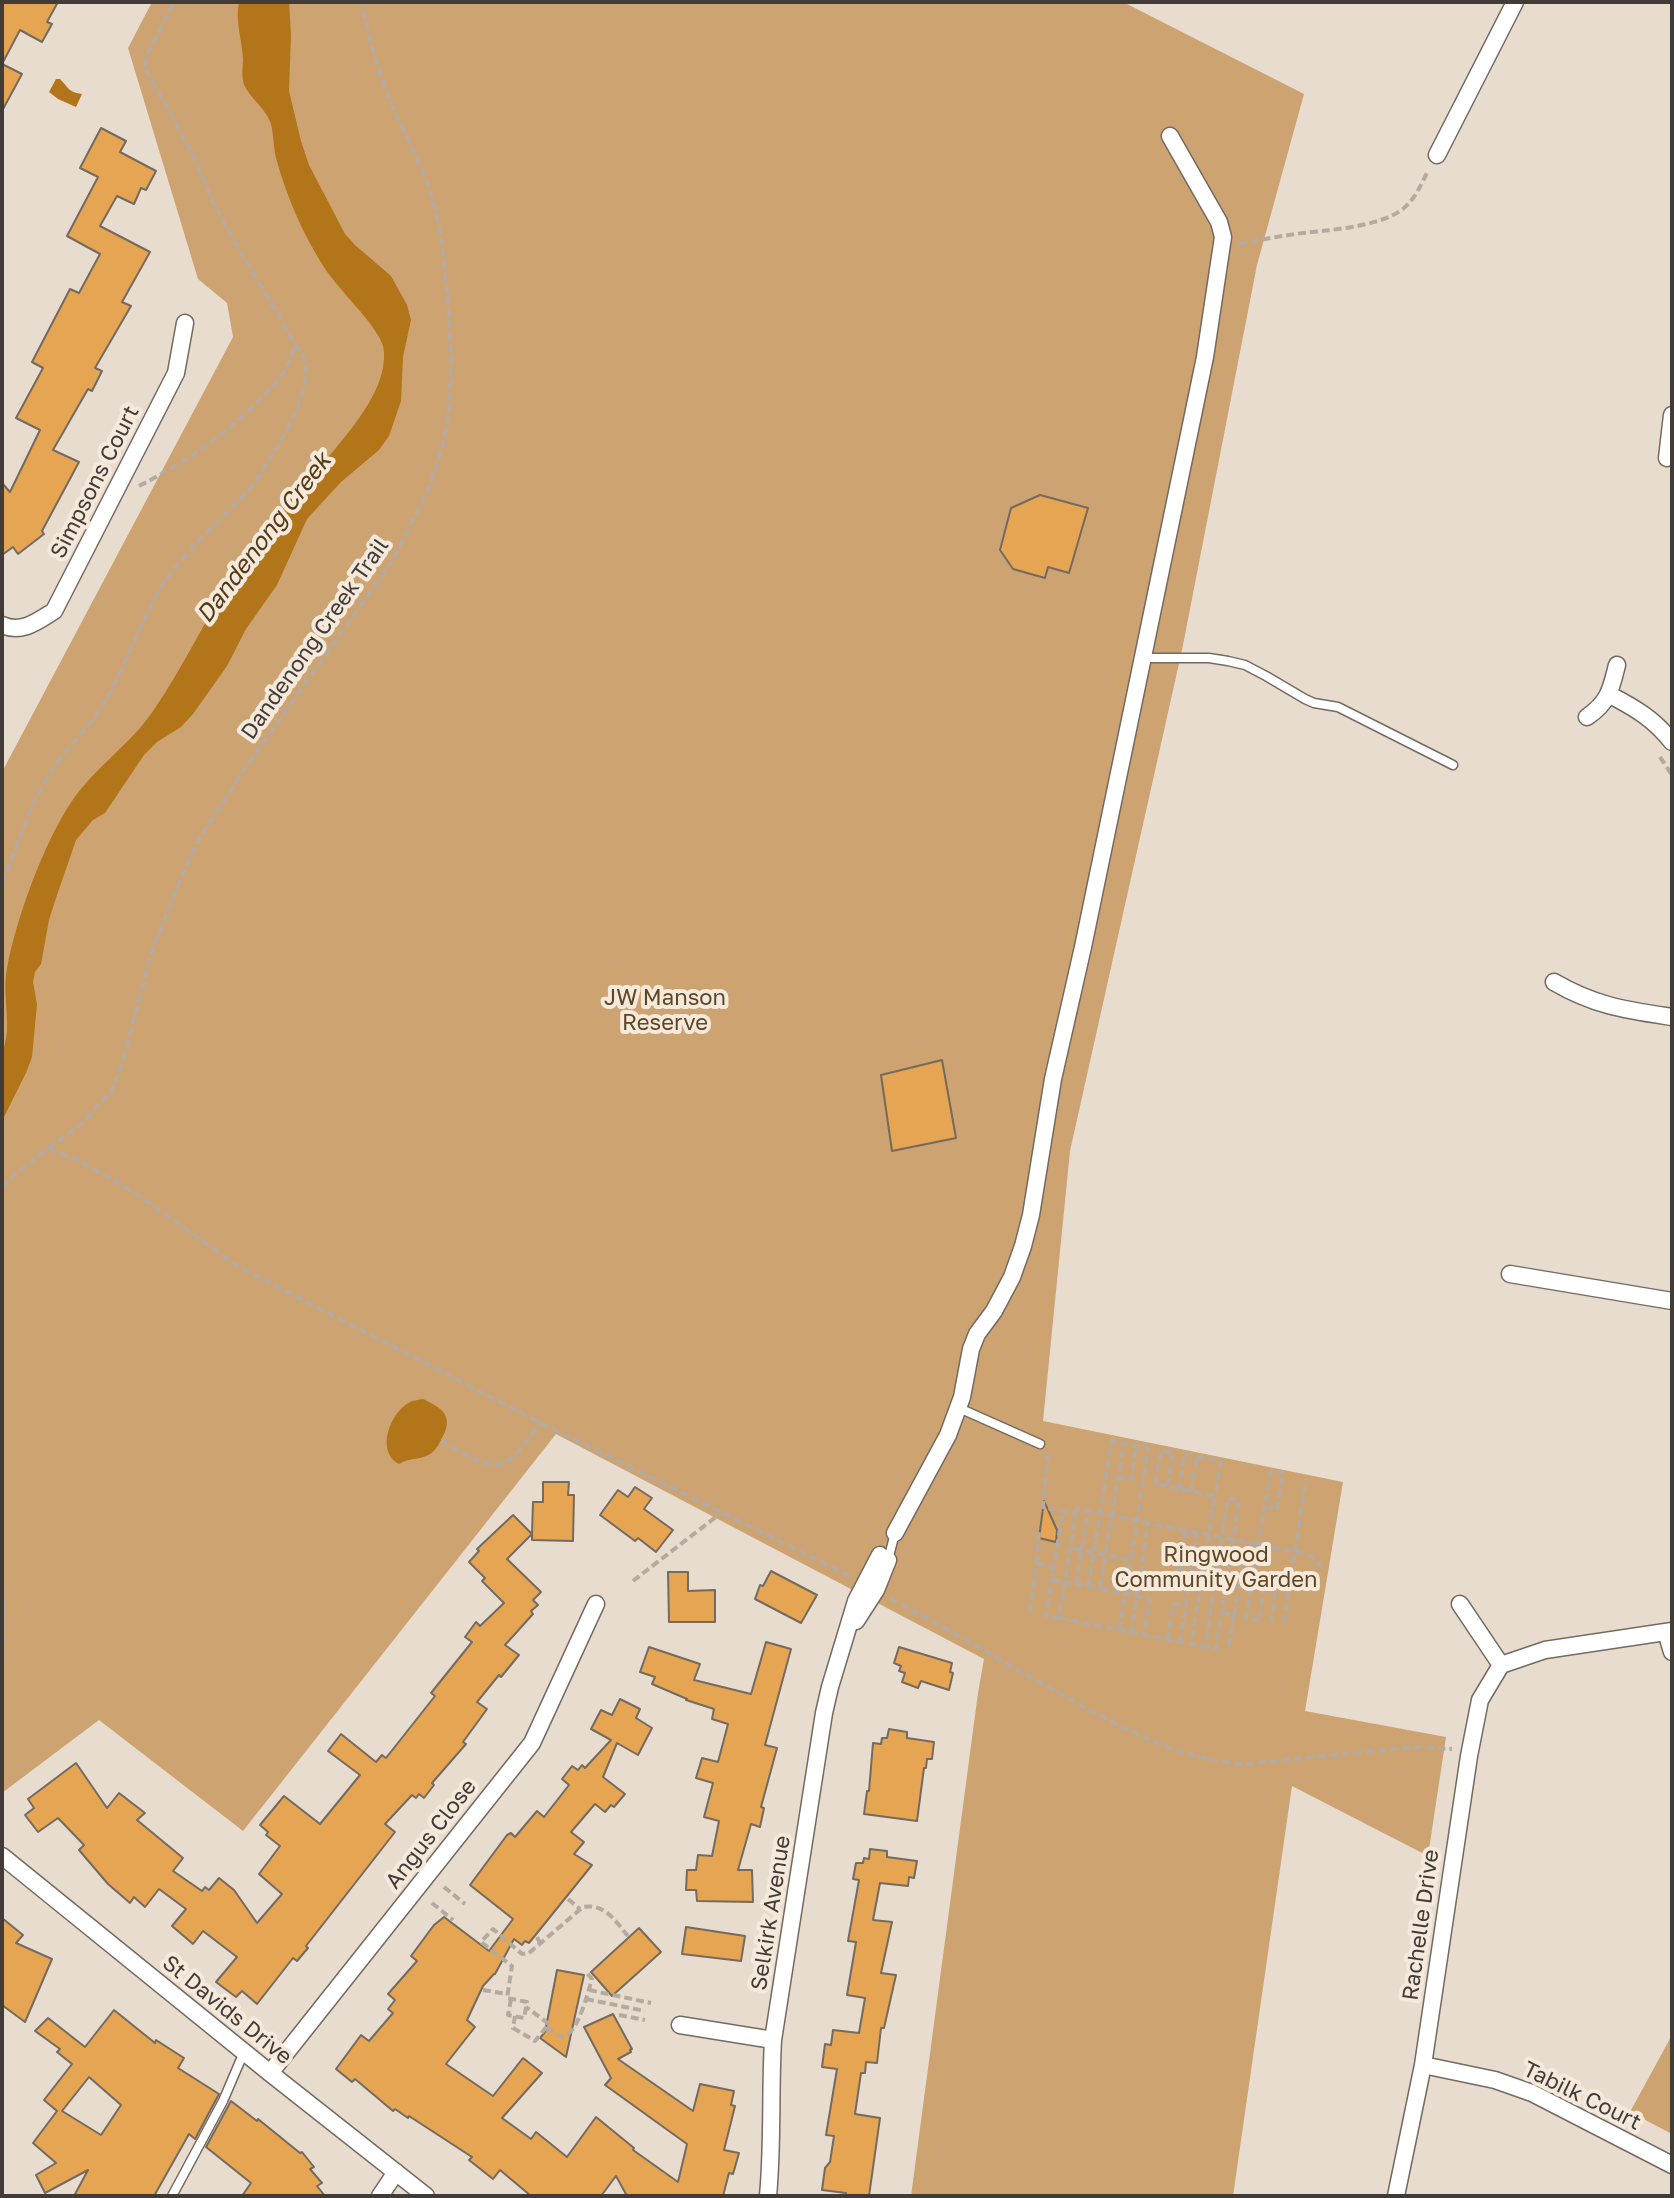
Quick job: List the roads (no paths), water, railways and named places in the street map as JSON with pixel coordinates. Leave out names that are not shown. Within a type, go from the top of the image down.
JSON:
[{"type":"street","points":[[1437,155],[1515,2]]},
{"type":"street","points":[[895,1533],[948,1435],[958,1408],[971,1349],[1012,1277],[1023,1246],[1053,1079],[1205,357],[1223,237],[1219,222],[1170,136]]},
{"type":"street","name":"Simpsons Court","points":[[5,626],[30,627],[54,611],[176,373],[185,323]]},
{"type":"street","points":[[1667,458],[1672,415]]},
{"type":"street","points":[[1587,717],[1610,695],[1617,665]]},
{"type":"street","points":[[1610,695],[1659,725],[1672,742]]},
{"type":"street","points":[[1554,982],[1593,1002],[1672,1017]]},
{"type":"street","points":[[1510,1274],[1672,1301]]},
{"type":"street","name":"Selkirk Avenue","points":[[768,2196],[772,2155],[773,2040],[824,1713],[845,1639],[884,1558]]},
{"type":"street","name":"Angus Close","points":[[270,2073],[532,1743],[596,1604]]},
{"type":"street","points":[[1460,1604],[1501,1665],[1545,1650],[1669,1631],[1672,1652]]},
{"type":"street","name":"Rachelle Drive","points":[[1396,2196],[1423,2065],[1480,1700],[1501,1665]]},
{"type":"street","name":"St Davids Drive","points":[[2,1856],[426,2196]]},
{"type":"street","points":[[680,2025],[773,2040]]},
{"type":"street","name":"Tabilk Court","points":[[1423,2065],[1495,2080],[1532,2093],[1672,2165]]},
{"type":"street","points":[[380,2196],[396,2172]]},
{"type":"lane","points":[[1143,658],[1209,658],[1245,665],[1305,699],[1338,707],[1453,765]]},
{"type":"lane","points":[[958,1408],[1040,1444]]},
{"type":"lane","points":[[884,1558],[895,1533]]},
{"type":"lane","points":[[172,2196],[223,2101],[244,2052]]},
{"type":"water","name":"Dandenong Creek","points":[[239,2],[289,2],[289,91],[309,165],[345,234],[391,276],[407,305],[411,320],[403,357],[401,401],[389,436],[379,450],[341,482],[307,519],[277,585],[193,714],[144,755],[105,813],[93,820],[76,840],[49,920],[41,964],[35,972],[33,982],[37,1004],[32,1057],[2,1121],[1,1073],[7,1032],[7,968],[24,904],[51,838],[81,789],[153,711],[239,565],[365,410],[383,369],[384,349],[379,337],[328,273],[295,213],[280,172],[270,121],[245,86],[238,24]]},
{"type":"water","points":[[56,79],[60,79],[71,91],[82,94],[76,107],[49,92]]},
{"type":"water","points":[[423,1399],[444,1414],[447,1419],[445,1431],[430,1454],[399,1464],[388,1451],[391,1423],[403,1407]]},
{"type":"park label","name":"JW Manson Reserve","points":[[665,1010]]},
{"type":"park label","name":"Ringwood Community Garden","points":[[1216,1568]]}]
